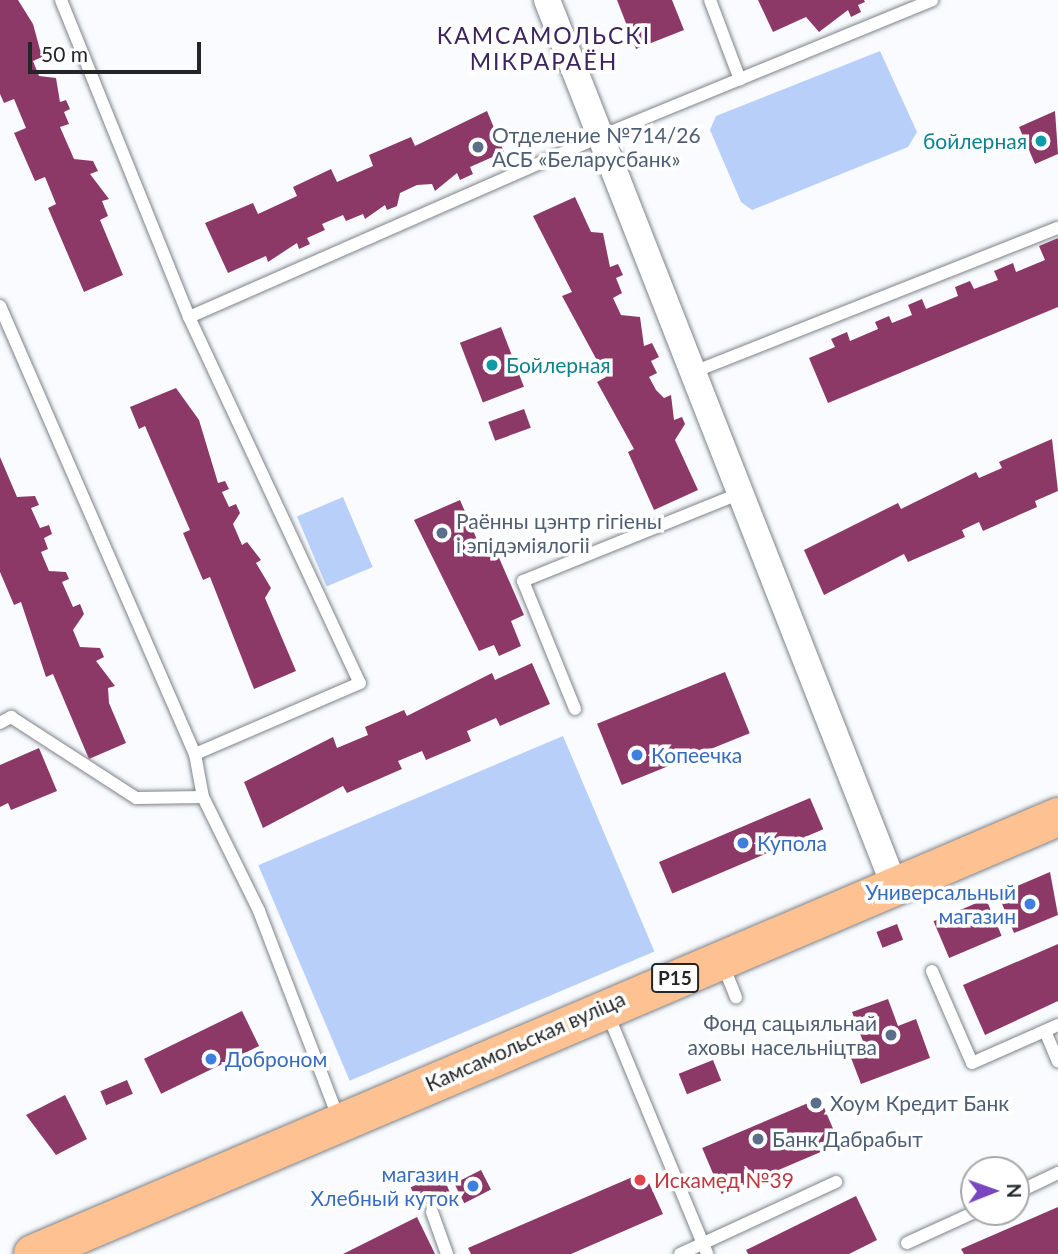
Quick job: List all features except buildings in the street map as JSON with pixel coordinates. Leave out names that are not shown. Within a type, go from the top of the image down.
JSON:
[{"type":"main road","name":"Камсамольская вуліца","points":[[33,1254],[604,1006],[896,890],[1058,817]]},
{"type":"street","points":[[547,0],[696,371],[896,890]]},
{"type":"lane","points":[[61,0],[189,317],[360,683],[195,754]]},
{"type":"lane","points":[[710,0],[740,80]]},
{"type":"lane","points":[[189,317],[601,136],[932,0]]},
{"type":"lane","points":[[696,371],[1058,228]]},
{"type":"lane","points":[[0,306],[195,754],[203,797],[259,911],[341,1122]]},
{"type":"lane","points":[[575,709],[523,581],[741,492]]},
{"type":"lane","points":[[0,723],[11,717],[136,798],[203,797]]},
{"type":"lane","points":[[721,959],[736,998]]},
{"type":"lane","points":[[932,971],[972,1063],[1058,1025]]},
{"type":"lane","points":[[604,1006],[705,1249]]},
{"type":"lane","points":[[1045,1031],[1058,1061]]},
{"type":"lane","points":[[1030,1186],[1058,1173]]},
{"type":"lane","points":[[680,1254],[705,1249],[836,1182]]},
{"type":"lane","points":[[432,1212],[447,1254]]},
{"type":"lane","points":[[907,1243],[960,1219]]},
{"type":"shaded area","points":[[880,51],[917,132],[908,147],[752,210],[741,202],[710,130],[716,116]]},
{"type":"shaded area","points":[[343,497],[373,567],[327,586],[297,517]]},
{"type":"shaded area","points":[[563,736],[654,951],[350,1081],[258,865]]},
{"type":"place","name":"бойлерная","points":[[1041,141]]},
{"type":"place","name":"Отделение №714/26 АСБ «Беларусбанк»","points":[[478,147]]},
{"type":"place","name":"Бойлерная","points":[[492,365]]},
{"type":"place","name":"Раённы цэнтр гігіены і эпідэміялогіі","points":[[442,533]]},
{"type":"place","name":"Копеечка","points":[[637,755]]},
{"type":"place","name":"Купола","points":[[743,843]]},
{"type":"place","name":"Универсальный магазин","points":[[1030,904]]},
{"type":"place","name":"Фонд сацыяльнай аховы насельніцтва","points":[[891,1035]]},
{"type":"place","name":"Доброном","points":[[211,1059]]},
{"type":"place","name":"Хоум Кредит Банк","points":[[816,1103]]},
{"type":"place","name":"Банк Дабрабыт","points":[[758,1139]]},
{"type":"place","name":"Искамед №39","points":[[640,1180]]},
{"type":"place","name":"магазин Хлебный куток","points":[[473,1186]]},
{"type":"district","name":"КАМСАМОЛЬСКІ МІКРАРАЁН","points":[[544,48]]}]
